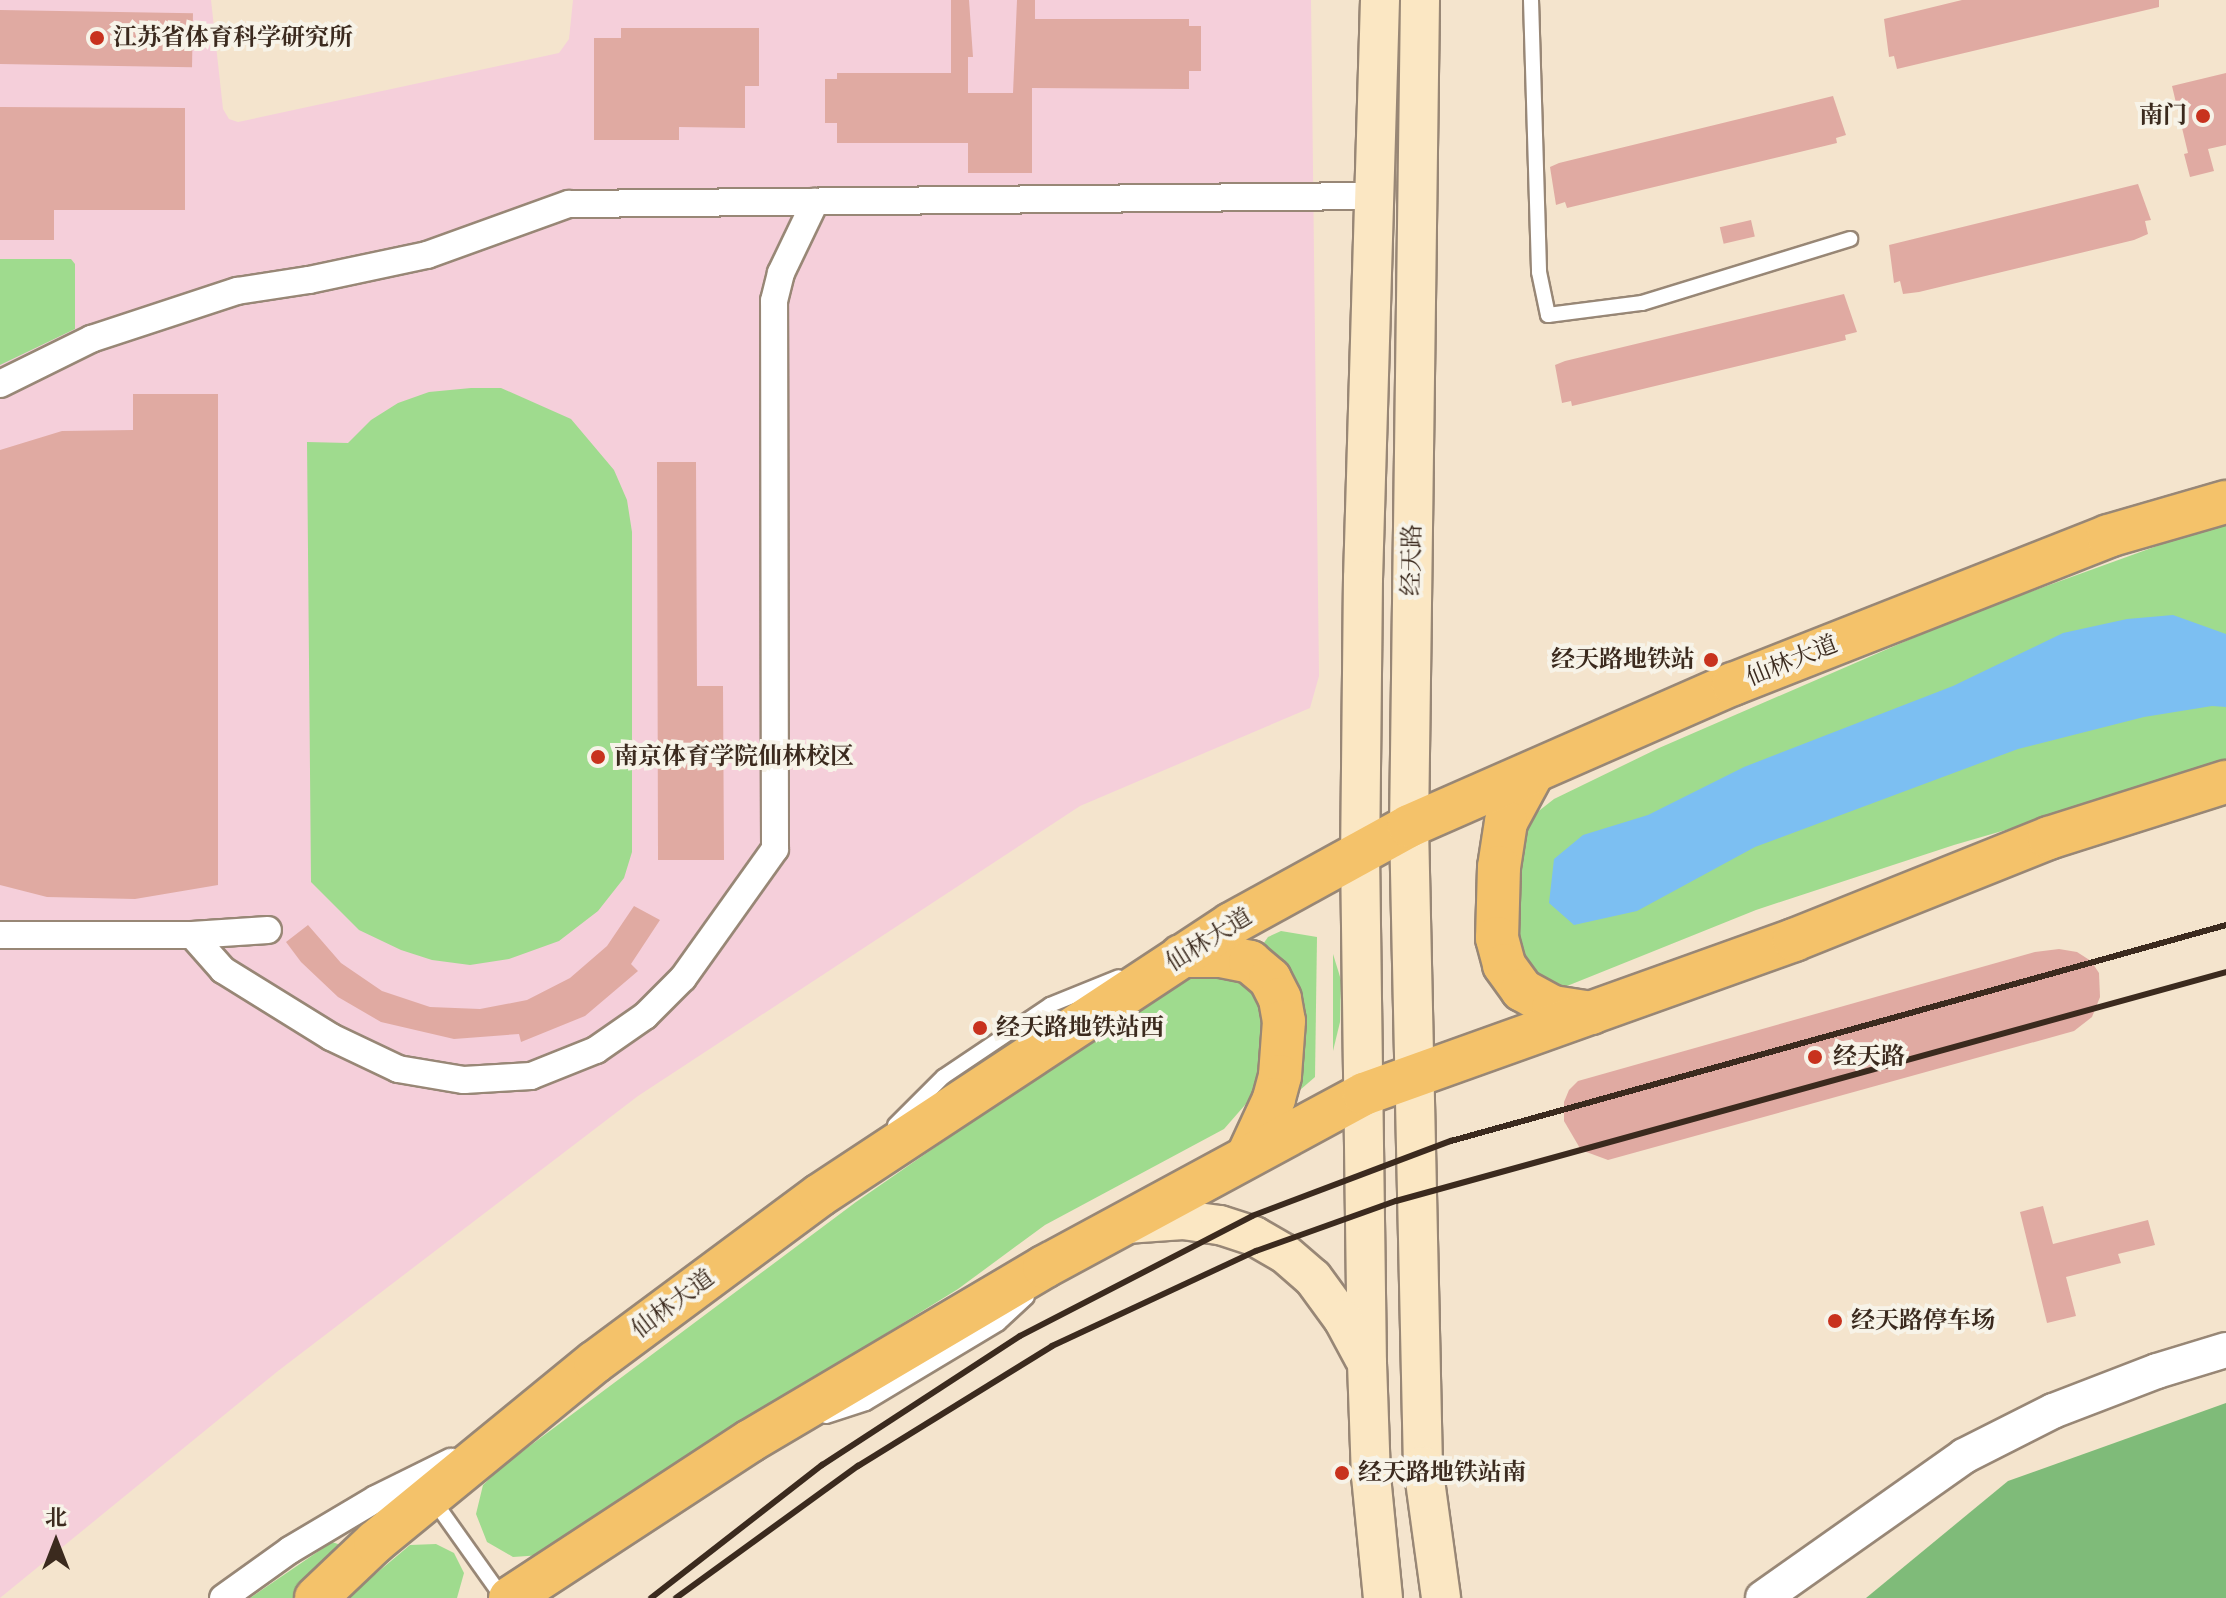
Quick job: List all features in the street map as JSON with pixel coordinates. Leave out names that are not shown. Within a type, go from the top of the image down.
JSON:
[{"type":"main road","name":"经天路","points":[[1380,0],[1360,852],[1367,1363],[1371,1476],[1383,1598]]},
{"type":"main road","name":"经天路","points":[[1420,0],[1409,826],[1423,1466],[1441,1598]]},
{"type":"main road","name":"仙林大道","points":[[316,1598],[375,1542],[595,1362],[820,1195],[1231,924],[1409,826],[1531,776],[1733,684],[2108,536],[2226,502]]},
{"type":"main road","points":[[1531,776],[1506,822],[1499,867],[1497,938],[1504,965],[1522,990],[1553,1007],[1592,1013]]},
{"type":"main road","points":[[510,1598],[750,1441],[1081,1246],[1364,1094],[1794,940],[2049,838],[2226,782]]},
{"type":"main road","points":[[1181,956],[1220,956],[1250,962],[1270,979],[1280,999],[1284,1021],[1280,1076],[1274,1099],[1248,1155]]},
{"type":"main road","points":[[1119,1225],[1150,1220],[1183,1220],[1220,1225],[1254,1236],[1284,1253],[1313,1278],[1343,1319],[1367,1363]]},
{"type":"street","points":[[0,384],[91,339],[237,291],[309,280],[427,255],[569,204],[1373,196]]},
{"type":"street","points":[[192,935],[223,970],[331,1037],[398,1069],[464,1080],[531,1076],[596,1050],[645,1016],[683,978],[775,849],[774,301],[781,273],[815,202]]},
{"type":"street","points":[[0,935],[192,935],[268,930]]},
{"type":"street","points":[[1763,1598],[1964,1456],[2053,1411],[2157,1371],[2226,1350]]},
{"type":"street","points":[[223,1598],[290,1550],[376,1499],[511,1432]]},
{"type":"lane","points":[[1531,0],[1539,272],[1548,315],[1642,303],[1850,239]]},
{"type":"lane","points":[[820,1195],[943,1077],[1050,1005],[1231,924]]},
{"type":"lane","points":[[431,1496],[503,1598]]},
{"type":"shaded area","name":"南京体育学院仙林校区","points":[[0,0],[211,0],[223,109],[229,119],[238,122],[559,53],[569,39],[573,0],[1311,0],[1319,676],[1310,708],[1080,806],[638,1096],[278,1371],[0,1598]]},
{"type":"green space","points":[[0,259],[71,259],[75,264],[75,329],[0,365]]},
{"type":"green space","points":[[501,388],[571,419],[614,470],[627,500],[632,532],[632,852],[624,878],[598,911],[559,941],[509,959],[470,965],[432,960],[401,950],[359,930],[311,882],[307,442],[348,443],[371,420],[398,403],[429,392]]},
{"type":"green space","points":[[2226,521],[2226,766],[1954,845],[1756,910],[1562,988],[1525,971],[1510,901],[1526,821],[1554,799],[1659,748],[1966,615]]},
{"type":"green space","points":[[1281,931],[1317,937],[1315,1077],[1300,1090],[1291,1087],[1261,947],[1268,937]]},
{"type":"green space","points":[[1333,954],[1341,980],[1340,1022],[1333,1051]]},
{"type":"green space","points":[[1216,971],[1241,975],[1273,1008],[1266,1081],[1224,1129],[1045,1225],[958,1289],[719,1437],[542,1555],[513,1557],[487,1542],[476,1514],[483,1485],[503,1466],[856,1202],[1068,1055],[1193,977]]},
{"type":"green space","points":[[2226,1403],[2226,1598],[1866,1598],[2008,1481]]},
{"type":"green space","points":[[332,1542],[341,1545],[344,1554],[297,1598],[250,1598]]},
{"type":"green space","points":[[436,1544],[454,1553],[464,1573],[457,1598],[347,1598],[410,1545]]},
{"type":"water","points":[[2173,615],[2226,634],[2226,707],[2212,706],[2144,717],[2018,749],[1755,847],[1637,911],[1574,925],[1549,903],[1554,859],[1583,835],[1648,815],[1744,767],[1953,686],[2063,633],[2127,619]]},
{"type":"building","points":[[951,0],[969,0],[973,57],[968,57],[968,93],[1013,93],[1017,0],[1035,0],[1035,19],[1189,19],[1189,26],[1201,26],[1201,71],[1189,71],[1189,89],[1032,88],[1032,173],[968,173],[968,143],[837,143],[837,123],[825,123],[825,79],[837,79],[837,73],[951,73]]},
{"type":"building","points":[[1962,0],[2159,0],[2159,7],[1897,69],[1894,56],[1889,57],[1884,19]]},
{"type":"building","name":"江苏省体育科学研究所","points":[[0,10],[193,13],[192,67],[0,64]]},
{"type":"building","points":[[621,28],[759,28],[759,86],[745,86],[745,128],[679,127],[679,140],[594,140],[594,38],[621,38]]},
{"type":"building","name":"南门","points":[[2226,73],[2226,145],[2208,149],[2214,171],[2190,177],[2184,154],[2188,153],[2172,86]]},
{"type":"building","points":[[1833,96],[1846,135],[1836,138],[1837,143],[1567,208],[1565,202],[1556,205],[1550,167],[1559,163]]},
{"type":"building","points":[[0,107],[185,108],[185,210],[54,210],[54,240],[0,240]]},
{"type":"building","points":[[2138,184],[2151,220],[2145,221],[2148,234],[2134,240],[1919,292],[1903,294],[1900,281],[1894,283],[1889,245]]},
{"type":"building","points":[[1751,220],[1755,237],[1724,244],[1720,227]]},
{"type":"building","points":[[1844,294],[1857,332],[1845,335],[1846,340],[1572,406],[1571,401],[1562,403],[1555,365],[1565,361]]},
{"type":"building","points":[[133,394],[218,394],[218,885],[135,899],[47,897],[0,885],[0,450],[62,431],[133,430]]},
{"type":"building","points":[[657,462],[696,462],[697,686],[723,686],[724,860],[658,860]]},
{"type":"building","points":[[634,906],[660,920],[631,964],[638,971],[585,1016],[521,1042],[519,1034],[454,1039],[381,1022],[338,997],[301,962],[286,942],[308,925],[341,963],[382,991],[430,1007],[480,1009],[527,1000],[570,978],[607,946]]},
{"type":"building","name":"经天路","points":[[2059,949],[2077,952],[2091,961],[2099,973],[2100,997],[2092,1017],[2074,1031],[1608,1160],[1581,1150],[1564,1121],[1564,1102],[1569,1090],[1578,1081],[2035,952]]},
{"type":"building","points":[[2043,1206],[2053,1244],[2148,1220],[2155,1245],[2118,1254],[2121,1263],[2066,1277],[2076,1316],[2047,1323],[2020,1212]]},
{"type":"railway","points":[[651,1598],[822,1465],[1020,1336],[1252,1216],[1451,1141],[2226,925]]},
{"type":"railway","points":[[676,1598],[858,1466],[1052,1346],[1256,1251],[1396,1201],[2226,972]]},
{"type":"place","name":"江苏省体育科学研究所","points":[[97,38]]},
{"type":"place","name":"南门","points":[[2203,116]]},
{"type":"place","name":"经天路地铁站","points":[[1711,660]]},
{"type":"place","name":"南京体育学院仙林校区","points":[[598,757]]},
{"type":"place","name":"经天路地铁站西","points":[[980,1028]]},
{"type":"place","name":"经天路","points":[[1815,1057]]},
{"type":"place","name":"经天路停车场","points":[[1835,1321]]},
{"type":"place","name":"经天路地铁站南","points":[[1342,1473]]}]
